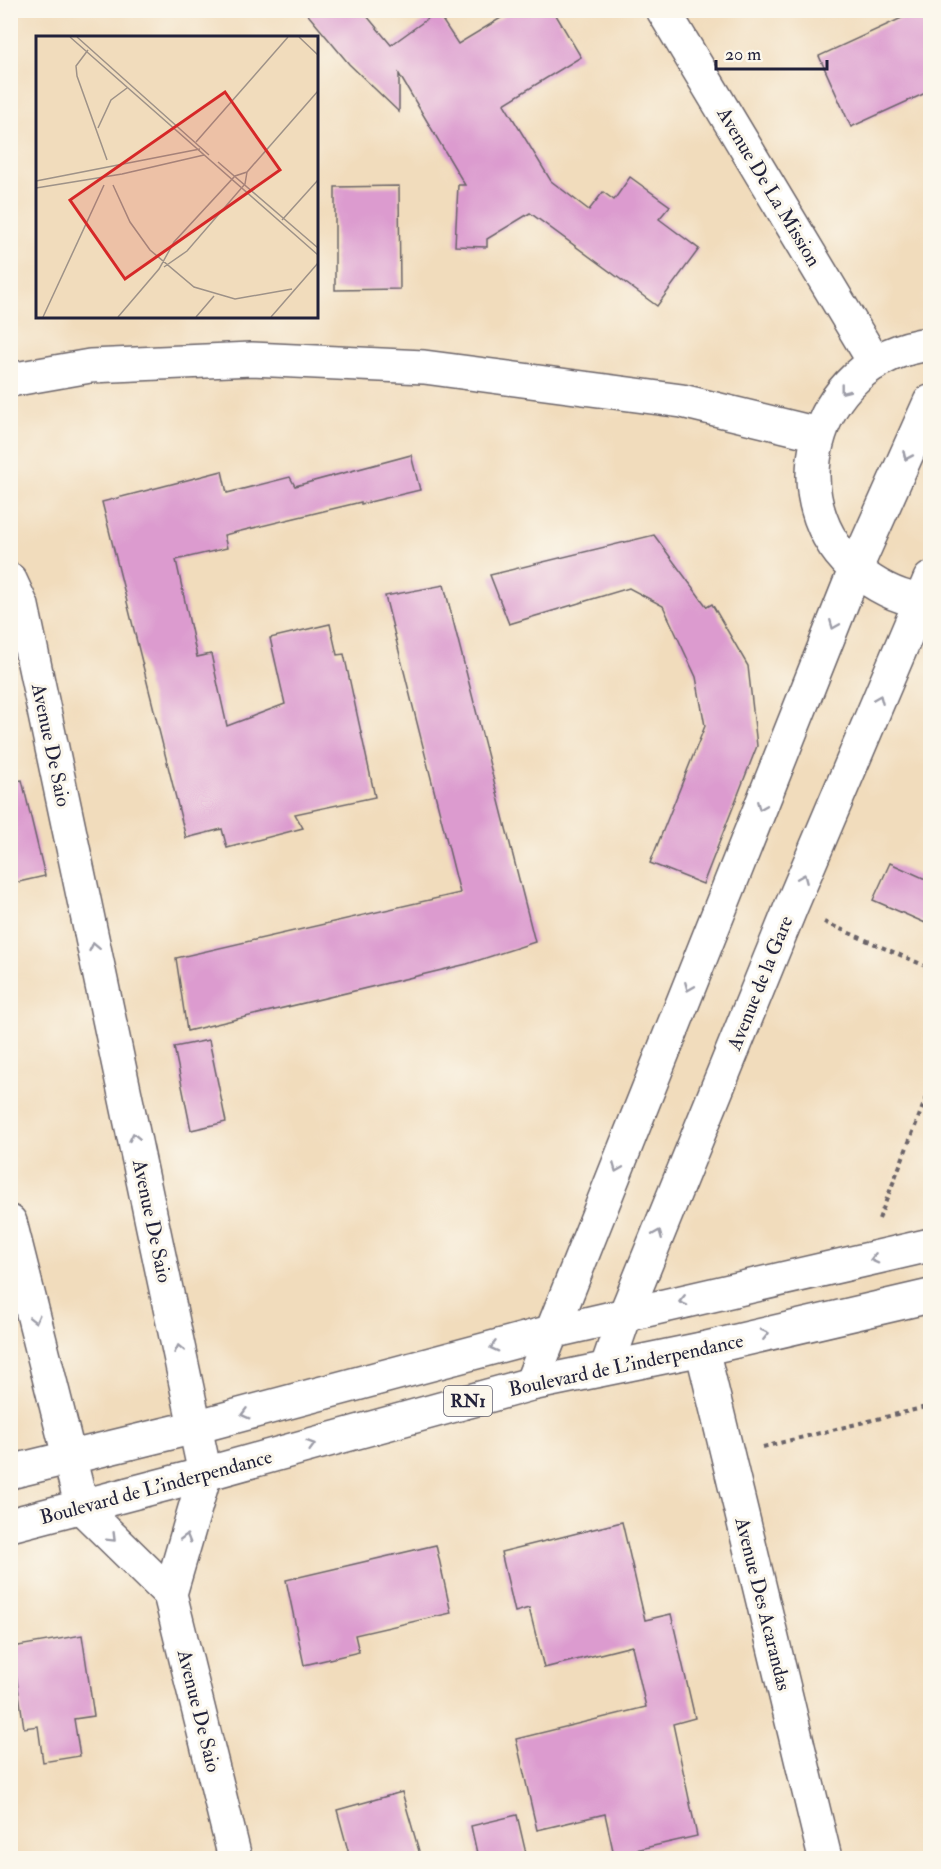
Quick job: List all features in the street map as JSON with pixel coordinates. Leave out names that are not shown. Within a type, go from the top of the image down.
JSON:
[{"type":"main road","name":"Avenue De La Mission","points":[[663,10],[875,363]]},
{"type":"main road","points":[[927,594],[886,590],[855,570],[832,542],[817,508],[812,471],[819,434],[831,406],[851,382],[875,363],[901,351],[930,344]]},
{"type":"main road","points":[[10,380],[90,366],[252,359],[424,366],[682,401],[819,434]]},
{"type":"main road","points":[[531,1384],[855,570],[930,402]]},
{"type":"main road","name":"Avenue De Saio","points":[[10,580],[22,606],[205,1474],[170,1594],[235,1858]]},
{"type":"main road","name":"Avenue de la Gare","points":[[607,1367],[625,1315],[791,907],[927,594]]},
{"type":"main road","points":[[10,1222],[82,1508],[170,1594]]},
{"type":"main road","name":"RN1","points":[[10,1472],[195,1427],[551,1332],[930,1245]]},
{"type":"main road","name":"Boulevard de L'inderpendance","points":[[10,1525],[82,1508],[531,1384],[702,1349],[930,1296]]},
{"type":"main road","name":"Avenue Des Acarandas","points":[[702,1349],[825,1858]]},
{"type":"path","points":[[791,907],[930,968]]},
{"type":"path","points":[[862,1262],[930,1088]]},
{"type":"path","points":[[727,1455],[930,1406]]},
{"type":"building","points":[[304,10],[362,10],[391,45],[437,12],[458,44],[514,10],[553,10],[581,57],[504,104],[551,181],[589,210],[603,192],[614,200],[630,177],[670,206],[659,219],[699,249],[657,306],[530,213],[487,239],[487,247],[455,246],[458,185],[465,185],[399,74],[399,112],[349,64]]},
{"type":"building","points":[[919,10],[930,10],[930,91],[851,127],[819,56]]},
{"type":"building","points":[[399,186],[400,289],[335,290],[335,187]]},
{"type":"building","points":[[411,455],[420,490],[224,535],[227,548],[176,560],[197,657],[211,654],[227,726],[285,704],[270,638],[330,624],[337,655],[344,654],[375,797],[295,814],[303,828],[227,848],[222,829],[186,838],[102,502],[222,471],[227,493],[290,477],[295,486]]},
{"type":"building","points":[[654,535],[707,607],[712,604],[748,666],[757,746],[703,884],[650,863],[705,726],[696,677],[663,606],[629,588],[509,624],[490,575]]},
{"type":"building","points":[[444,585],[535,942],[467,964],[187,1031],[176,958],[460,893],[385,596]]},
{"type":"building","points":[[22,780],[45,876],[10,884],[10,782]]},
{"type":"building","points":[[890,863],[930,881],[930,925],[873,900]]},
{"type":"building","points":[[209,1040],[226,1122],[191,1130],[174,1047]]},
{"type":"building","points":[[622,1522],[645,1620],[671,1614],[695,1718],[673,1724],[697,1836],[614,1855],[605,1814],[537,1830],[516,1739],[646,1707],[632,1646],[544,1668],[529,1608],[515,1612],[501,1552]]},
{"type":"building","points":[[436,1545],[451,1613],[355,1635],[359,1652],[304,1665],[286,1580]]},
{"type":"building","points":[[82,1635],[94,1716],[74,1719],[80,1756],[43,1762],[38,1726],[24,1728],[12,1647]]},
{"type":"building","points":[[402,1792],[421,1858],[350,1858],[337,1810]]},
{"type":"building","points":[[517,1815],[527,1858],[478,1858],[471,1826]]}]
